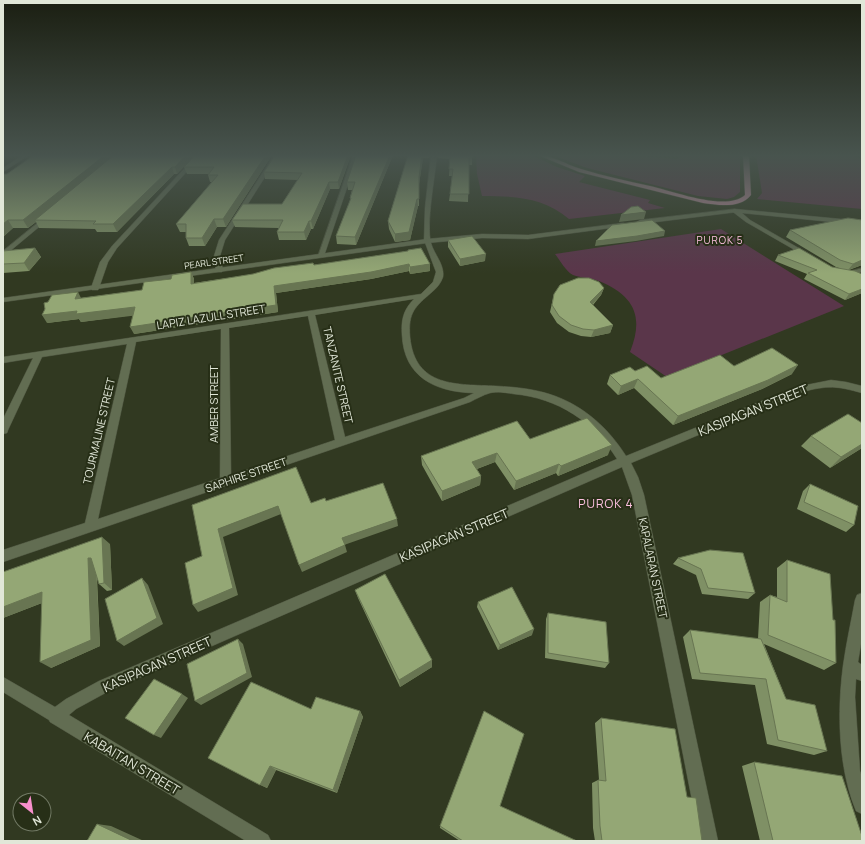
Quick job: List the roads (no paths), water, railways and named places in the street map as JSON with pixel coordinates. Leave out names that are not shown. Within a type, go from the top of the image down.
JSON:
[{"type":"main road","points":[[678,194],[704,201],[726,203],[741,200],[748,194]]},
{"type":"street","points":[[95,288],[104,262],[114,247],[163,194]]},
{"type":"street","points":[[219,270],[217,256],[222,240],[252,194]]},
{"type":"street","points":[[321,256],[342,194]]},
{"type":"street","points":[[427,241],[430,194]]},
{"type":"street","points":[[726,203],[735,212],[748,221],[812,258]]},
{"type":"street","name":"PEARL STREET","points":[[3,300],[427,241],[491,236],[508,238],[528,237],[690,216],[735,212],[768,213],[862,223]]},
{"type":"street","points":[[3,255],[52,214]]},
{"type":"street","name":"KAPALARAN STREET","points":[[427,241],[439,270],[439,276],[432,288],[407,312],[405,320],[408,352],[417,368],[425,376],[436,383],[465,389],[504,389],[540,395],[569,406],[589,419],[624,461],[632,476],[638,495],[709,841]]},
{"type":"street","points":[[840,273],[851,273],[862,270]]},
{"type":"street","name":"LAPIZ LAZULL STREET","points":[[3,360],[423,296]]},
{"type":"street","name":"TANZANITE STREET","points":[[311,313],[341,442]]},
{"type":"street","name":"AMBER STREET","points":[[225,326],[226,481]]},
{"type":"street","name":"TOURMALINE STREET","points":[[90,527],[132,340]]},
{"type":"street","points":[[3,430],[39,354]]},
{"type":"street","name":"KASIPAGAN STREET","points":[[55,717],[71,704],[104,686],[624,461],[799,389],[829,383],[843,383],[862,390]]},
{"type":"street","name":"SAPHIRE STREET","points":[[3,556],[475,397],[487,389]]},
{"type":"street","points":[[862,600],[856,670],[847,696],[848,735],[852,771],[862,805]]},
{"type":"street","name":"KABAITAN STREET","points":[[3,684],[55,717],[262,841]]},
{"type":"district","name":"PUROK 5","points":[[720,240]]},
{"type":"district","name":"PUROK 4","points":[[606,504]]}]
